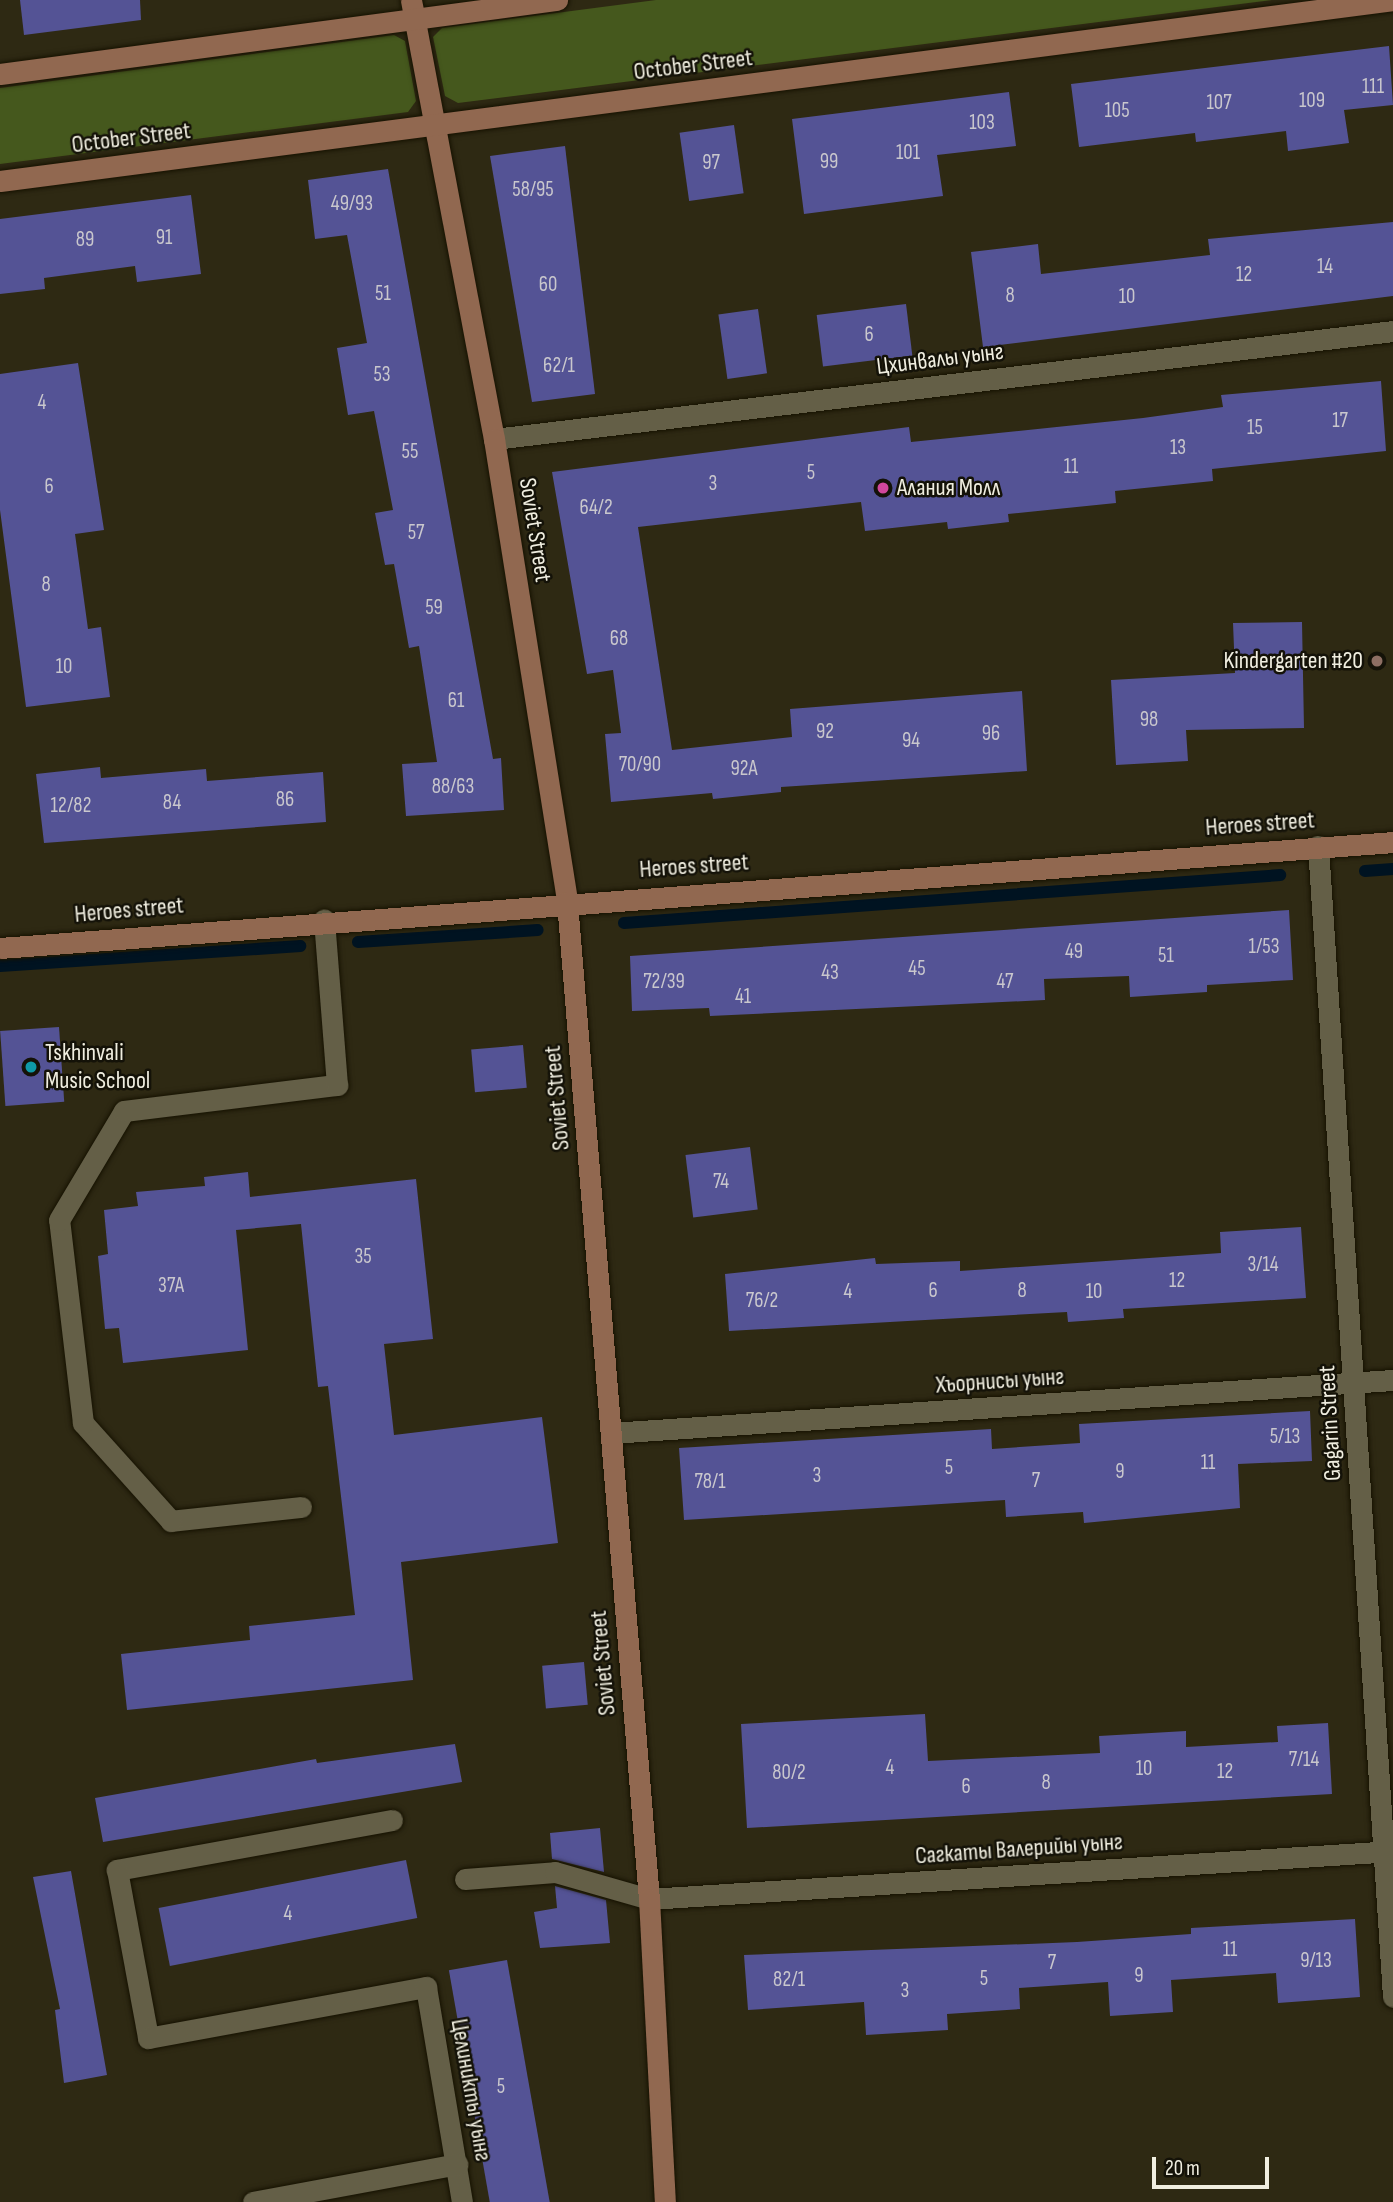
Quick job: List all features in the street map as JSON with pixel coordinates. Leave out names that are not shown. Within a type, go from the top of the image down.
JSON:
[{"type":"street","points":[[0,74],[413,9],[557,0]]},
{"type":"street","name":"October Street","points":[[0,181],[1393,0]]},
{"type":"street","name":"Soviet Street","points":[[413,9],[494,439],[567,902],[649,1899],[665,2202]]},
{"type":"street","name":"Цхинвалы уынг","points":[[494,439],[1393,331]]},
{"type":"street","name":"Heroes street","points":[[0,946],[1318,845],[1393,842]]},
{"type":"street","name":"Gagarin Street","points":[[1318,845],[1388,1851],[1393,1997]]},
{"type":"street","points":[[301,1507],[171,1521],[83,1423],[59,1220],[124,1111],[337,1085],[324,920]]},
{"type":"street","name":"Хъорнисы уынг","points":[[611,1433],[1393,1380]]},
{"type":"street","name":"Целиникты уынг","points":[[392,1820],[117,1870],[148,2038],[426,1987],[458,2164],[462,2202]]},
{"type":"street","name":"Сагкаты Валерийы уынг","points":[[465,1880],[555,1872],[649,1899],[1388,1851]]},
{"type":"street","points":[[253,2202],[458,2164]]},
{"type":"green space","points":[[656,0],[1272,0],[458,103],[445,96],[433,37],[442,28]]},
{"type":"green space","points":[[394,35],[405,41],[416,101],[408,112],[0,164],[0,88]]},
{"type":"building","points":[[20,0],[140,0],[141,20],[24,35]]},
{"type":"building","points":[[1389,46],[1393,105],[1344,110],[1349,143],[1288,151],[1286,131],[1196,142],[1195,133],[1079,147],[1071,84]]},
{"type":"building","points":[[1009,92],[1016,146],[937,155],[943,196],[804,214],[792,119]]},
{"type":"building","points":[[734,125],[744,193],[689,201],[680,133]]},
{"type":"building","points":[[565,146],[595,394],[532,402],[490,156]]},
{"type":"building","points":[[388,169],[493,759],[501,758],[504,810],[406,816],[402,764],[437,762],[419,646],[409,648],[394,564],[385,565],[375,513],[393,510],[374,411],[348,415],[337,348],[367,343],[347,235],[315,239],[308,180]]},
{"type":"building","points":[[191,195],[201,274],[137,282],[135,266],[44,278],[45,289],[0,294],[0,219]]},
{"type":"building","points":[[1393,222],[1393,296],[983,347],[971,252],[1038,244],[1041,274],[1210,255],[1208,239]]},
{"type":"building","points":[[906,304],[912,356],[823,367],[817,315]]},
{"type":"building","points":[[758,309],[767,373],[727,379],[718,315]]},
{"type":"building","points":[[78,363],[104,530],[75,534],[88,629],[101,627],[110,697],[26,707],[0,510],[0,374]]},
{"type":"building","points":[[1381,381],[1386,451],[1212,469],[1213,481],[1115,491],[1116,503],[1008,514],[1009,522],[948,529],[947,522],[865,531],[861,502],[638,527],[672,750],[792,737],[790,709],[1022,691],[1027,771],[781,787],[781,792],[713,799],[712,793],[611,802],[605,734],[621,733],[613,670],[587,674],[552,472],[909,427],[911,442],[1143,418],[1223,407],[1221,395]]},
{"type":"building","points":[[1302,622],[1304,728],[1186,730],[1188,761],[1116,765],[1111,680],[1235,673],[1233,623]]},
{"type":"building","points":[[100,767],[101,778],[206,769],[207,781],[323,772],[326,822],[44,843],[36,774]]},
{"type":"building","points":[[1289,910],[1293,980],[1207,985],[1207,992],[1130,997],[1129,976],[1044,979],[1045,1000],[710,1016],[709,1008],[632,1011],[630,956]]},
{"type":"building","name":"Tskhinvali Music School","points":[[59,1027],[64,1102],[5,1106],[0,1031]]},
{"type":"building","points":[[523,1045],[527,1088],[475,1092],[471,1050]]},
{"type":"building","points":[[750,1147],[758,1210],[693,1217],[685,1155]]},
{"type":"building","points":[[248,1172],[250,1197],[416,1179],[433,1339],[384,1344],[394,1435],[542,1417],[558,1543],[401,1562],[413,1680],[127,1710],[121,1654],[250,1640],[249,1626],[355,1615],[328,1386],[318,1387],[301,1224],[236,1230],[248,1350],[123,1363],[119,1328],[105,1329],[98,1256],[108,1254],[104,1210],[138,1206],[136,1192],[205,1186],[204,1177]]},
{"type":"building","points":[[1301,1227],[1306,1298],[1123,1309],[1124,1318],[1068,1322],[1067,1312],[729,1331],[725,1274],[875,1258],[876,1264],[960,1261],[960,1271],[1221,1253],[1220,1232]]},
{"type":"building","points":[[1310,1411],[1312,1461],[1238,1464],[1240,1508],[1084,1523],[1083,1512],[1006,1517],[1005,1500],[684,1520],[679,1448],[991,1429],[992,1449],[1080,1443],[1079,1424]]},
{"type":"building","points":[[584,1662],[588,1705],[546,1708],[542,1666]]},
{"type":"building","points":[[925,1714],[928,1761],[1100,1753],[1099,1736],[1186,1731],[1186,1747],[1278,1742],[1277,1726],[1328,1723],[1332,1794],[747,1828],[741,1724]]},
{"type":"building","points":[[455,1744],[462,1782],[103,1842],[95,1798],[316,1759],[317,1763]]},
{"type":"building","points":[[600,1828],[604,1872],[552,1859],[550,1833]]},
{"type":"building","points":[[406,1860],[417,1918],[170,1966],[159,1908]]},
{"type":"building","points":[[71,1871],[107,2075],[64,2083],[55,2010],[60,2009],[33,1877]]},
{"type":"building","points":[[555,1886],[606,1900],[610,1943],[540,1948],[534,1912],[557,1908]]},
{"type":"building","points":[[1355,1919],[1360,1997],[1278,2003],[1276,1973],[1171,1980],[1173,2012],[1110,2016],[1108,1982],[1019,1988],[1020,2009],[947,2014],[948,2030],[866,2035],[864,2002],[748,2010],[744,1955],[1077,1942],[1191,1934],[1191,1928]]},
{"type":"building","points":[[507,1960],[550,2202],[490,2202],[449,1970]]},
{"type":"waterway","points":[[1365,871],[1393,869]]},
{"type":"waterway","points":[[624,923],[1280,875]]},
{"type":"waterway","points":[[358,942],[538,930]]},
{"type":"waterway","points":[[0,966],[300,946]]},
{"type":"place","name":"Алания Молл","points":[[883,488]]},
{"type":"place","name":"Kindergarten #20","points":[[1377,661]]},
{"type":"place","name":"Tskhinvali Music School","points":[[31,1067]]}]
